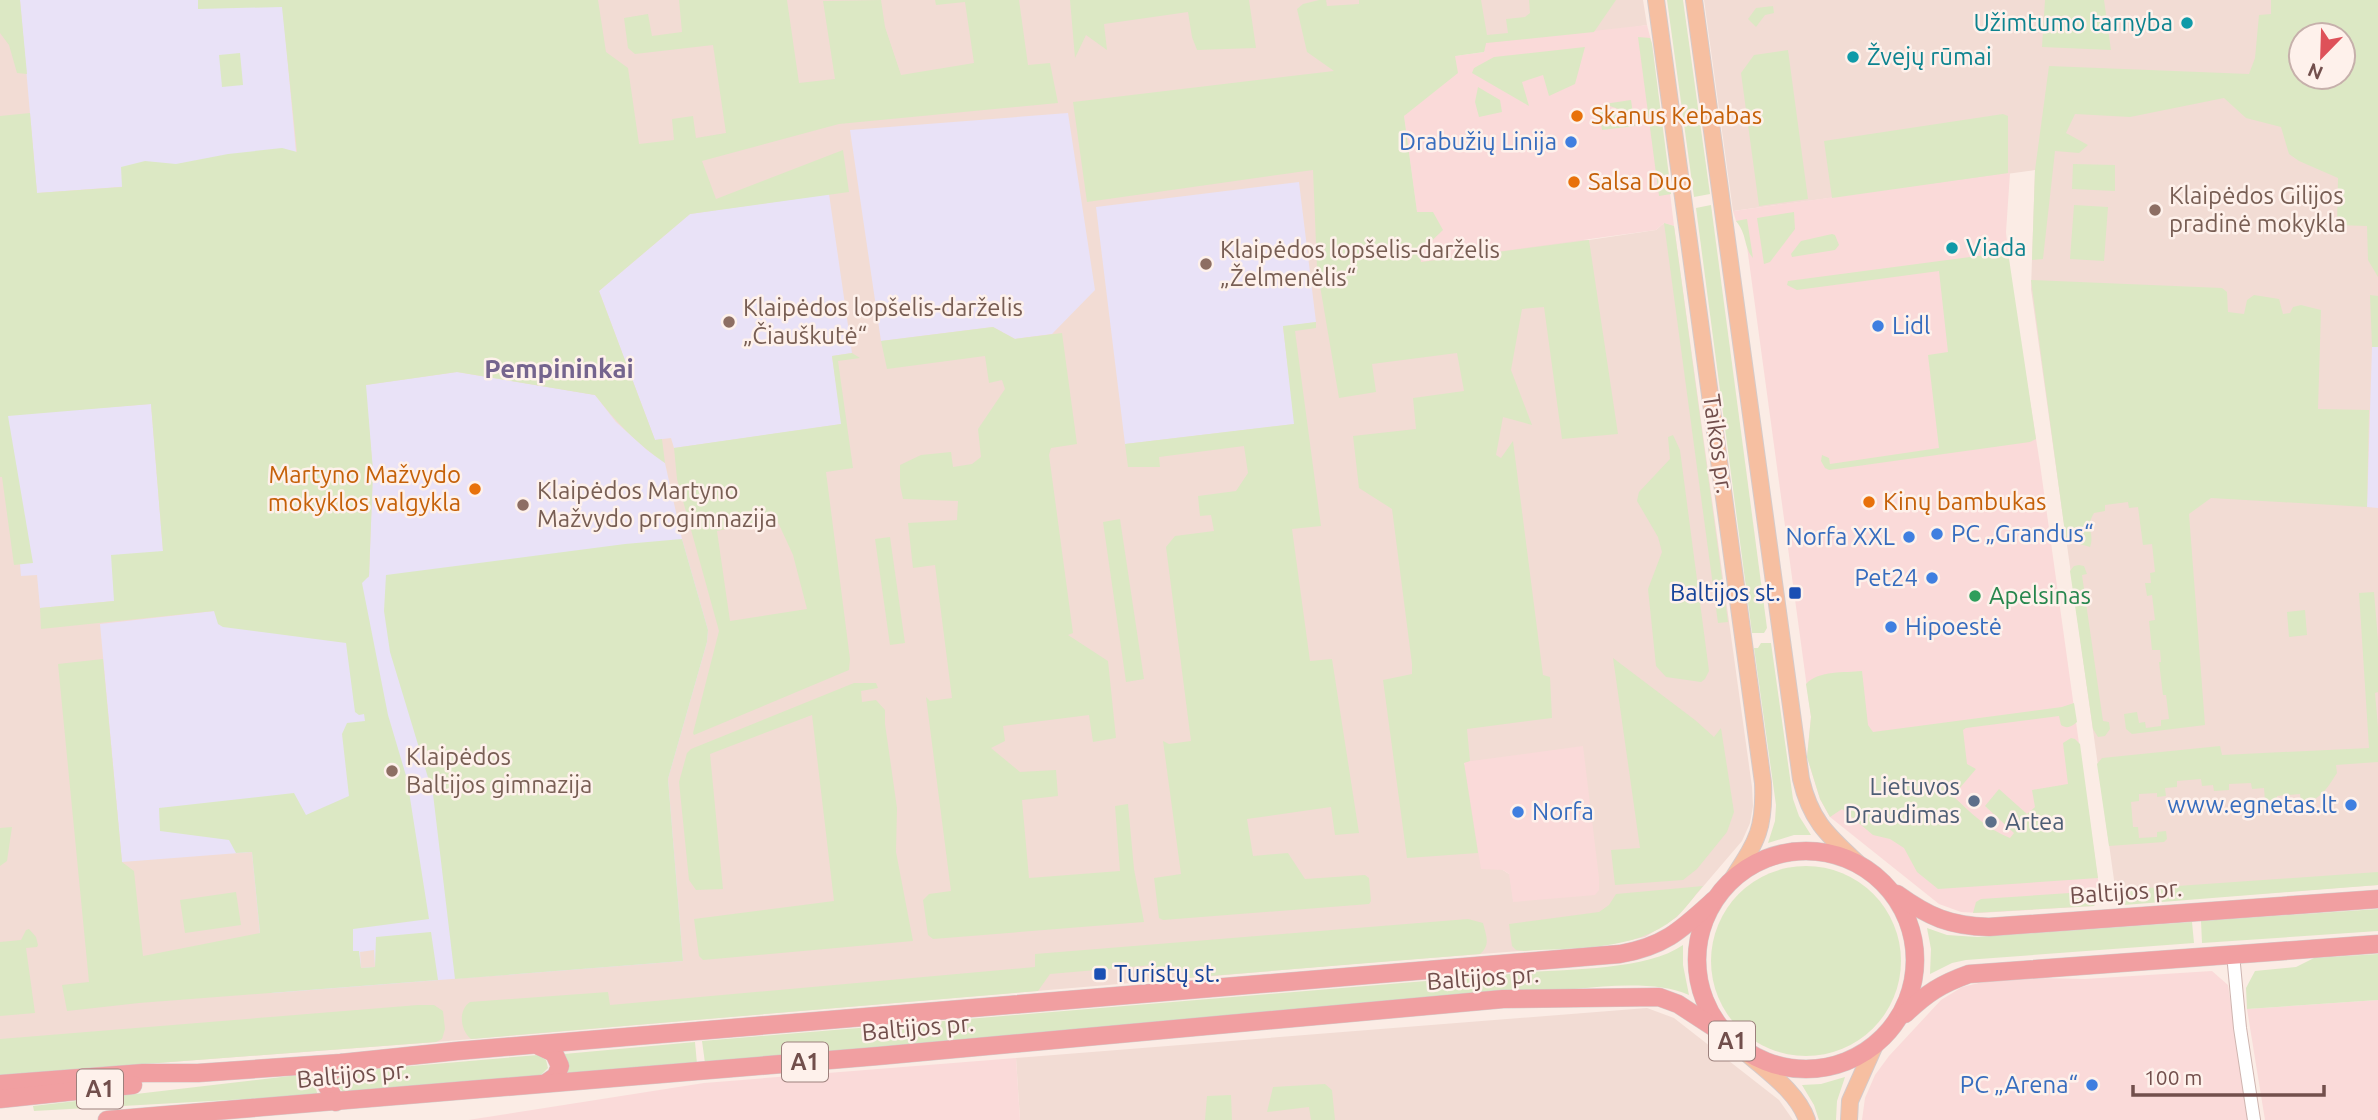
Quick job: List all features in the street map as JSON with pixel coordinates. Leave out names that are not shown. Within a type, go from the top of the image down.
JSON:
[{"type":"highway","name":"A1","points":[[1817,851],[1832,854],[1861,866],[1888,887],[1909,923],[1915,954],[1913,986],[1896,1024],[1874,1047],[1850,1061],[1823,1069],[1796,1070],[1782,1067],[1769,1064],[1744,1051],[1724,1034],[1708,1010],[1700,983],[1698,942],[1714,900],[1731,881],[1756,863],[1794,852],[1817,851]]},
{"type":"highway","name":"Baltijos pr.","points":[[1888,887],[1920,910],[1944,922],[1978,927],[2378,899]]},
{"type":"highway","name":"Baltijos pr.","points":[[198,1073],[1619,954],[1656,945],[1676,934],[1714,900]]},
{"type":"highway","points":[[1896,1024],[1925,995],[1943,983],[1969,974],[2378,944]]},
{"type":"highway","name":"Baltijos pr.","points":[[107,1120],[891,1055],[1503,999],[1659,997],[1678,1004],[1724,1034]]},
{"type":"highway","points":[[539,1046],[554,1053],[560,1066],[556,1076],[546,1083]]},
{"type":"highway","points":[[336,1102],[326,1084],[329,1074],[341,1063]]},
{"type":"highway","points":[[0,1084],[143,1073],[198,1073]]},
{"type":"highway","name":"A1","points":[[0,1099],[140,1084],[198,1073]]},
{"type":"highway","points":[[233,1120],[267,1107]]},
{"type":"main road","name":"Taikos pr.","points":[[1656,0],[1763,783],[1761,827],[1754,846],[1731,881]]},
{"type":"main road","name":"Taikos pr.","points":[[1694,0],[1801,779],[1810,811],[1817,822],[1829,837],[1861,866]]},
{"type":"main road","name":"A1","points":[[1849,1120],[1850,1101],[1874,1047]]},
{"type":"main road","name":"A1","points":[[1744,1051],[1788,1090],[1807,1120]]},
{"type":"street","points":[[2233,954],[2254,1120]]},
{"type":"shaded area","points":[[0,0],[1643,0],[1647,25],[1455,56],[1404,116],[1417,212],[1443,230],[1589,240],[1656,230],[1664,223],[1674,226],[1753,806],[1750,823],[1742,841],[1677,917],[1645,937],[1611,944],[436,1042],[0,1075]],"holes":[[[1583,747],[1509,874],[1503,870],[1464,763]]]},
{"type":"shaded area","points":[[20,0],[282,0],[298,174],[37,193]]},
{"type":"shaded area","points":[[1704,0],[2378,0],[2378,885],[2121,904],[2116,894],[2031,289],[2035,170],[1733,211]]},
{"type":"shaded area","points":[[1647,25],[1652,44],[1674,226],[1664,223],[1656,230],[1421,262],[1404,116],[1455,56],[1484,52],[1486,43]]},
{"type":"shaded area","points":[[1068,113],[1095,290],[1052,334],[1015,339],[993,327],[881,341],[850,130]]},
{"type":"shaded area","points":[[2010,173],[2006,232],[2011,281],[2040,464],[2100,894],[2094,906],[1979,913],[1961,912],[1939,904],[1830,817],[1820,799],[1807,757],[1811,717],[1745,232],[1736,221],[1733,211]]},
{"type":"shaded area","name":"Klaipėdos lopšelis-darželis „Želmenėlis“","points":[[1299,182],[1316,322],[1283,327],[1295,424],[1125,444],[1096,207]]},
{"type":"shaded area","name":"Klaipėdos lopšelis-darželis „Čiauškutė“","points":[[829,194],[852,353],[832,356],[842,424],[674,448],[671,438],[655,440],[599,291],[690,214]]},
{"type":"shaded area","points":[[2372,347],[2378,347],[2378,508],[2367,507]]},
{"type":"shaded area","name":"Klaipėdos Baltijos gimnazija","points":[[457,372],[595,395],[616,422],[665,463],[682,539],[708,630],[707,642],[668,779],[683,961],[272,993],[260,934],[252,852],[122,862],[100,624],[266,605],[369,577],[373,471],[365,385]],"holes":[[[374,950],[375,967],[361,968],[360,952]]]},
{"type":"shaded area","points":[[151,404],[163,551],[114,601],[40,608],[37,575],[21,576],[7,415]]},
{"type":"shaded area","points":[[1583,746],[1599,890],[1595,895],[1513,902],[1509,874],[1503,870],[1481,869],[1464,762]]},
{"type":"shaded area","points":[[2212,971],[2228,985],[2248,1120],[1862,1120],[1865,1098],[1875,1075],[1889,1056],[1941,1000],[1962,987],[1987,981],[2085,979]]},
{"type":"shaded area","points":[[2378,1000],[2378,1120],[2265,1120],[2247,1009]]},
{"type":"shaded area","points":[[1647,1008],[1674,1018],[1779,1100],[1793,1120],[1020,1120],[1016,1058]]},
{"type":"shaded area","points":[[1016,1058],[1020,1120],[468,1120],[704,1083]]},
{"type":"green space","points":[[0,0],[20,0],[27,74],[17,73],[9,45],[0,33]]},
{"type":"green space","points":[[198,0],[598,0],[606,52],[628,68],[639,144],[674,140],[672,119],[693,116],[696,138],[726,133],[713,45],[635,54],[628,48],[624,18],[648,14],[652,36],[682,32],[679,0],[787,0],[799,83],[835,79],[823,1],[881,0],[885,27],[901,75],[974,63],[965,2],[936,5],[935,0],[1019,0],[1028,65],[1050,63],[1058,103],[839,124],[702,161],[716,199],[843,150],[849,192],[690,214],[599,291],[655,440],[662,439],[665,463],[627,432],[595,395],[457,372],[366,385],[373,471],[369,576],[362,583],[388,715],[407,779],[429,919],[353,929],[353,951],[359,951],[361,968],[375,967],[376,937],[431,932],[438,980],[67,1011],[62,985],[89,982],[58,664],[103,659],[122,862],[134,871],[143,956],[260,933],[252,852],[236,853],[229,840],[160,831],[159,808],[294,793],[306,815],[349,796],[342,734],[347,723],[365,721],[364,714],[355,712],[346,643],[223,627],[218,624],[214,611],[41,629],[40,608],[114,601],[111,555],[163,551],[151,404],[8,416],[33,563],[14,565],[0,477],[0,116],[30,113],[37,193],[122,187],[121,167],[145,161],[176,164],[228,154],[282,148],[297,152],[282,7],[198,9]]},
{"type":"green space","points":[[1070,0],[1249,0],[1256,48],[1197,50],[1188,12],[1104,24],[1107,50],[1086,35],[1075,58]]},
{"type":"green space","points":[[1326,0],[1327,6],[1359,4],[1359,0],[1481,0],[1487,35],[1508,33],[1506,19],[1525,17],[1530,13],[1529,0],[1616,0],[1594,32],[1486,43],[1484,52],[1455,56],[1458,73],[1404,116],[1417,212],[1433,212],[1443,230],[1420,252],[1421,262],[1589,240],[1618,434],[1562,439],[1544,307],[1522,309],[1511,370],[1532,425],[1503,417],[1496,455],[1501,458],[1513,441],[1543,675],[1550,677],[1552,718],[1467,729],[1470,761],[1464,763],[1478,853],[1407,858],[1383,680],[1412,674],[1412,664],[1392,509],[1359,488],[1353,436],[1416,429],[1413,398],[1464,391],[1457,353],[1372,364],[1376,392],[1339,398],[1317,268],[1313,170],[1087,202],[1073,102],[1334,71],[1307,52],[1297,9],[1303,4]]},
{"type":"green space","points":[[1667,0],[1683,0],[1710,194],[1694,197]]},
{"type":"green space","points":[[2045,0],[2104,0],[2111,50],[2042,47]]},
{"type":"green space","points":[[2271,0],[2378,0],[2378,277],[2368,260],[2367,226],[2337,225],[2338,178],[2289,154],[2281,127],[2246,118],[2224,98],[2130,117],[2075,114],[2066,133],[2088,145],[2079,153],[2055,151],[2043,259],[2032,260],[2035,170],[2049,66],[2249,74],[2255,58],[2259,15],[2271,14]]},
{"type":"green space","points":[[1773,6],[1774,13],[1765,15],[1756,27],[1748,19],[1756,8]]},
{"type":"green space","points":[[1638,37],[1650,38],[1652,44],[1671,194],[1659,196]]},
{"type":"green space","points":[[1585,47],[1575,84],[1549,96],[1543,75],[1522,82],[1529,106],[1472,73],[1474,68],[1494,57]]},
{"type":"green space","points":[[1788,50],[1808,199],[1759,206],[1741,73],[1754,55]]},
{"type":"green space","points":[[240,53],[243,85],[222,87],[219,55]]},
{"type":"green space","points":[[1478,87],[1500,100],[1502,112],[1479,117],[1475,102]]},
{"type":"green space","points":[[1631,100],[1633,114],[1604,104]]},
{"type":"green space","points":[[1599,109],[1634,121],[1635,126],[1602,130]]},
{"type":"green space","points":[[2003,114],[2008,116],[2008,173],[1832,198],[1824,141]]},
{"type":"green space","points":[[2073,164],[2115,165],[2115,191],[2072,189]]},
{"type":"green space","points":[[1711,205],[1767,628],[1764,633],[1752,633],[1696,208]]},
{"type":"green space","points":[[2074,205],[2108,207],[2104,261],[2070,259]]},
{"type":"green space","points":[[1794,212],[1795,229],[1770,262],[1764,264],[1757,218]]},
{"type":"green space","points":[[1747,219],[1753,258],[1736,221]]},
{"type":"green space","points":[[1664,223],[1674,226],[1728,622],[1718,623]]},
{"type":"green space","points":[[1832,234],[1839,245],[1835,250],[1792,257],[1791,254],[1801,241]]},
{"type":"green space","points":[[2008,252],[2036,439],[1829,470],[1825,468],[1821,461],[1822,455],[1829,458],[1830,464],[1939,448],[1928,355],[1948,352],[1939,271],[1797,290],[1787,285],[1788,281]]},
{"type":"green space","points":[[2031,280],[2222,288],[2227,292],[2228,312],[2244,314],[2247,300],[2254,295],[2279,299],[2283,314],[2290,313],[2293,307],[2301,305],[2321,310],[2318,409],[2369,410],[2367,507],[2211,498],[2189,514],[2205,725],[2132,734],[2126,729],[2124,714],[2137,712],[2139,723],[2145,722],[2146,728],[2161,726],[2161,720],[2169,719],[2166,695],[2163,695],[2160,650],[2152,650],[2149,621],[2155,620],[2152,595],[2147,596],[2145,583],[2151,583],[2150,573],[2155,572],[2152,544],[2143,545],[2138,507],[2129,508],[2128,502],[2105,505],[2105,511],[2094,513],[2090,522],[2090,547],[2066,540]]},
{"type":"green space","points":[[2370,295],[2378,296],[2378,347],[2372,347]]},
{"type":"green space","points":[[1316,322],[1316,328],[1295,331],[1321,526],[1292,529],[1310,661],[1332,659],[1359,833],[1335,835],[1331,807],[1247,819],[1253,856],[1288,853],[1305,879],[1365,875],[1369,878],[1371,901],[1369,904],[1163,920],[1159,918],[1154,878],[1181,874],[1163,741],[1169,744],[1191,741],[1166,547],[1175,536],[1214,531],[1211,515],[1200,516],[1198,496],[1236,491],[1248,473],[1244,446],[1159,457],[1160,467],[1128,467],[1125,444],[1294,424],[1283,326]]},
{"type":"green space","points":[[993,327],[1015,339],[1062,333],[1077,444],[1051,448],[1049,455],[1073,633],[1068,635],[1108,661],[1116,738],[1093,742],[1089,715],[1003,726],[1005,741],[991,748],[1020,772],[1056,770],[1058,796],[1022,800],[1029,878],[1120,871],[1115,806],[1128,804],[1134,869],[1144,922],[933,939],[928,935],[923,900],[929,894],[951,891],[926,697],[930,701],[952,698],[935,565],[913,568],[908,523],[957,520],[958,501],[903,499],[900,465],[921,455],[951,452],[953,467],[972,464],[981,457],[978,429],[1005,389],[1002,380],[989,383],[985,356],[887,369],[881,341]]},
{"type":"green space","points":[[852,353],[860,358],[838,361],[853,468],[826,472],[850,659],[849,670],[694,735],[719,631],[677,479],[674,448],[841,424],[832,356]],"holes":[[[776,518],[793,555],[807,609],[730,621],[717,531]]]},
{"type":"green space","points":[[1673,435],[1680,450],[1709,671],[1701,682],[1666,677],[1656,666],[1648,589],[1662,552],[1658,537],[1637,501],[1639,492],[1670,459],[1668,437]]},
{"type":"green space","points":[[1120,519],[1144,679],[1126,682],[1103,522]]},
{"type":"green space","points":[[890,537],[905,643],[890,645],[875,539]]},
{"type":"green space","points":[[682,539],[708,630],[707,642],[668,779],[683,961],[455,979],[433,794],[390,652],[384,611],[386,575]]},
{"type":"green space","points":[[2079,565],[2084,566],[2087,574],[2082,575],[2103,721],[2109,722],[2110,729],[2105,736],[2098,737],[2093,729],[2070,571]]},
{"type":"green space","points":[[2374,592],[2378,640],[2378,692],[2375,693],[2378,762],[2336,765],[2337,773],[2323,793],[2314,800],[2301,803],[2300,794],[2277,796],[2277,800],[2265,801],[2264,788],[2252,789],[2251,783],[2229,784],[2229,790],[2214,791],[2213,785],[2202,786],[2201,779],[2177,781],[2177,787],[2165,788],[2166,796],[2157,797],[2157,793],[2139,794],[2139,801],[2131,802],[2133,827],[2138,827],[2139,838],[2157,837],[2157,832],[2166,831],[2167,839],[2164,842],[2109,846],[2097,764],[2102,758],[2220,746],[2222,755],[2369,748],[2359,593]]},
{"type":"green space","points":[[2305,610],[2307,635],[2289,637],[2287,612]]},
{"type":"green space","points":[[1761,643],[1771,643],[1793,799],[1799,816],[1811,835],[1794,835],[1768,843],[1775,821],[1776,805],[1754,648],[1758,648]]},
{"type":"green space","points":[[1613,658],[1714,737],[1721,728],[1734,812],[1727,832],[1697,869],[1683,880],[1615,885],[1611,850],[1640,848]]},
{"type":"green space","points":[[1862,671],[1868,725],[1873,732],[2062,707],[2074,703],[2077,722],[2069,727],[2061,725],[2059,716],[1963,730],[1967,764],[1976,769],[1953,796],[1987,825],[2010,838],[2014,833],[1985,806],[1999,789],[2027,814],[2035,807],[2032,790],[2068,784],[2063,743],[2071,738],[2075,739],[2080,744],[2098,878],[1938,889],[1917,872],[1904,848],[1890,839],[1873,835],[1842,809],[1830,817],[1820,799],[1807,757],[1811,717],[1806,684],[1825,674]]},
{"type":"green space","points":[[854,683],[876,683],[878,688],[861,691],[862,702],[876,700],[885,710],[897,808],[896,852],[913,941],[703,960],[699,956],[694,919],[834,901],[812,715],[710,754],[723,889],[696,890],[689,880],[679,782],[687,753],[691,749]]},
{"type":"green space","points":[[12,827],[7,861],[0,866],[0,828]]},
{"type":"green space","points":[[1806,866],[1842,873],[1873,894],[1894,925],[1901,961],[1894,997],[1873,1028],[1842,1049],[1806,1056],[1770,1049],[1739,1028],[1718,997],[1711,961],[1718,925],[1739,894],[1770,873]]},
{"type":"green space","points":[[2378,872],[2378,885],[2124,905],[2116,894],[2120,890]]},
{"type":"green space","points":[[1703,886],[1675,918],[1641,937],[1583,948],[1524,951],[1516,950],[1512,946],[1509,924],[1599,912],[1609,905],[1616,894]]},
{"type":"green space","points":[[2100,891],[2100,897],[2094,906],[1973,913],[1976,902],[1981,899]]},
{"type":"green space","points":[[236,892],[241,925],[185,933],[180,900]]},
{"type":"green space","points":[[2378,909],[2378,931],[2202,943],[2201,921]]},
{"type":"green space","points":[[1468,919],[1483,923],[1487,943],[1480,954],[1185,978],[1183,972],[1162,973],[1154,965],[1050,974],[1038,991],[471,1039],[462,1020],[464,1010],[470,1002],[608,992],[610,1005],[1035,967],[1035,954]]},
{"type":"green space","points":[[2192,922],[2194,943],[1966,960],[1952,963],[1930,974],[1931,949],[1927,928],[1947,935],[1977,937]]},
{"type":"green space","points":[[29,929],[36,937],[38,945],[26,948],[35,1013],[0,1016],[0,942],[21,940]]},
{"type":"green space","points":[[1683,945],[1683,965],[1689,995],[1651,986],[1606,986],[1520,995],[1517,973],[1626,964],[1667,954]]},
{"type":"green space","points":[[2378,954],[2378,1000],[2247,1009],[2246,988],[2255,971],[2296,967],[2314,958]]},
{"type":"green space","points":[[1510,974],[1514,995],[705,1063],[702,1041]]},
{"type":"green space","points":[[434,1005],[443,1011],[445,1029],[442,1039],[436,1042],[0,1075],[0,1039]]},
{"type":"green space","points":[[695,1042],[697,1064],[568,1073],[564,1054]]},
{"type":"green space","points":[[538,1055],[546,1060],[548,1068],[539,1077],[343,1092],[335,1083],[342,1072]]},
{"type":"green space","points":[[316,1073],[314,1084],[318,1095],[34,1111],[33,1106]]},
{"type":"green space","points":[[1845,1077],[1837,1101],[1836,1120],[1819,1120],[1802,1085],[1821,1084]]},
{"type":"green space","points":[[1325,1084],[1332,1090],[1335,1120],[1311,1120],[1309,1107],[1267,1112],[1273,1087]]},
{"type":"green space","points":[[1231,1095],[1232,1120],[1205,1120],[1207,1096]]},
{"type":"place","name":"Užimtumo tarnyba","points":[[2187,23]]},
{"type":"place","name":"Žvejų rūmai","points":[[1853,57]]},
{"type":"place","name":"Skanus Kebabas","points":[[1577,116]]},
{"type":"place","name":"Drabužių Linija","points":[[1571,142]]},
{"type":"place","name":"Salsa Duo","points":[[1574,182]]},
{"type":"place","name":"Klaipėdos Gilijos pradinė mokykla","points":[[2155,210]]},
{"type":"place","name":"Viada","points":[[1952,248]]},
{"type":"place","name":"Klaipėdos lopšelis-darželis „Želmenėlis“","points":[[1206,264]]},
{"type":"place","name":"Klaipėdos lopšelis-darželis „Čiauškutė“","points":[[729,322]]},
{"type":"place","name":"Lidl","points":[[1878,326]]},
{"type":"place","name":"Martyno Mažvydo mokyklos valgykla","points":[[475,489]]},
{"type":"place","name":"Kinų bambukas","points":[[1869,502]]},
{"type":"place","name":"Klaipėdos Martyno Mažvydo progimnazija","points":[[523,505]]},
{"type":"place","name":"PC „Grandus“","points":[[1937,534]]},
{"type":"place","name":"Norfa XXL","points":[[1909,537]]},
{"type":"place","name":"Pet24","points":[[1932,578]]},
{"type":"place","name":"Baltijos st.","points":[[1795,593]]},
{"type":"place","name":"Apelsinas","points":[[1975,596]]},
{"type":"place","name":"Hipoestė","points":[[1891,627]]},
{"type":"place","name":"Klaipėdos Baltijos gimnazija","points":[[392,771]]},
{"type":"place","name":"Lietuvos Draudimas","points":[[1974,801]]},
{"type":"place","name":"www.egnetas.lt","points":[[2351,805]]},
{"type":"place","name":"Norfa","points":[[1518,812]]},
{"type":"place","name":"Artea","points":[[1991,822]]},
{"type":"place","name":"Turistų st.","points":[[1100,974]]},
{"type":"place","name":"PC „Arena“","points":[[2092,1085]]},
{"type":"district","name":"Pempininkai","points":[[559,369]]}]
